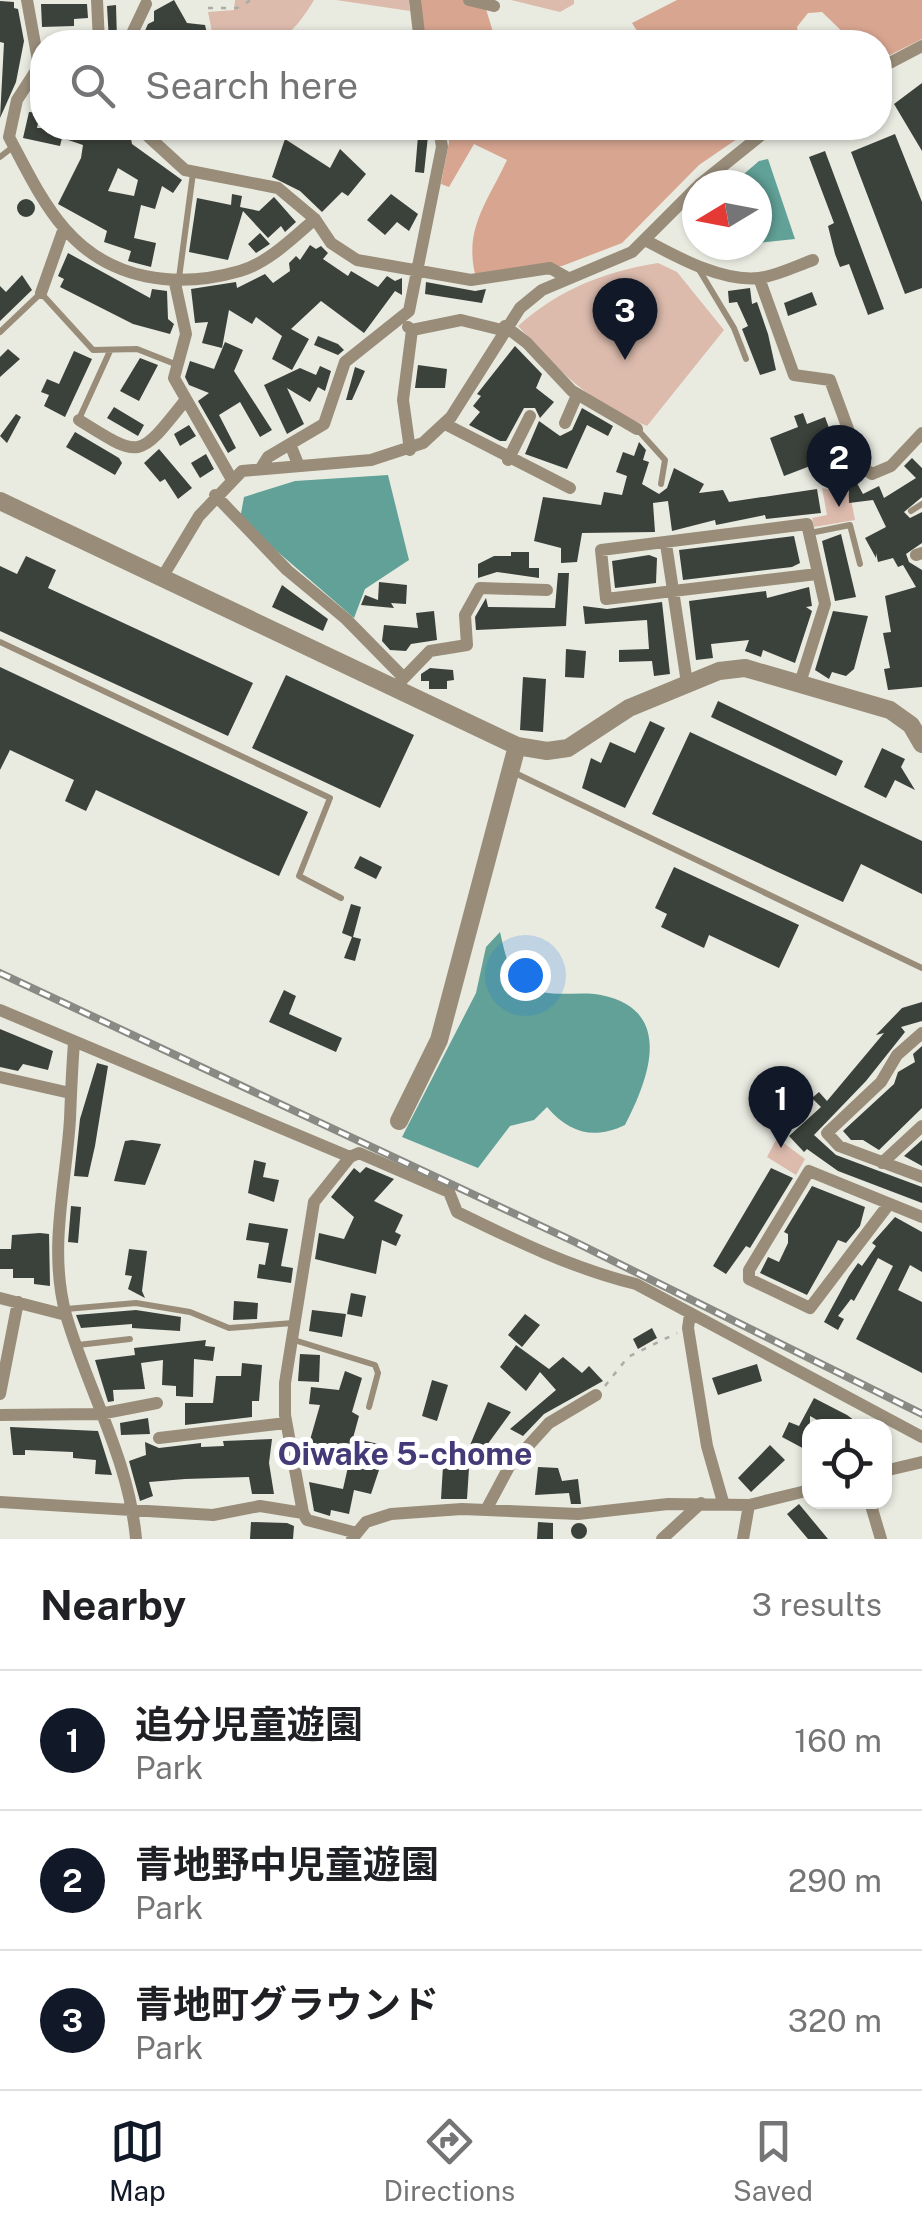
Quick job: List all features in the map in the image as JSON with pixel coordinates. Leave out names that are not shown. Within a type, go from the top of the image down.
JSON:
[{"type":"street","points":[[27,0],[34,30]]},
{"type":"street","points":[[98,0],[99,30]]},
{"type":"street","points":[[416,0],[419,30]]},
{"type":"street","points":[[469,0],[494,6]]},
{"type":"street","points":[[134,30],[146,4]]},
{"type":"street","points":[[892,62],[922,46]]},
{"type":"street","points":[[30,85],[18,100],[9,137],[64,228],[122,271],[177,281],[241,271],[278,250],[316,219]]},
{"type":"street","points":[[149,140],[193,173],[278,188],[316,219],[331,243],[357,260],[471,280],[550,268],[568,278]]},
{"type":"street","points":[[410,450],[403,400],[407,326],[420,273],[441,140]]},
{"type":"street","points":[[718,170],[755,140]]},
{"type":"street","points":[[163,576],[214,495],[231,478],[262,468],[370,460],[410,450],[445,424],[504,328],[533,296],[568,278],[614,263],[645,240],[682,202]]},
{"type":"street","points":[[41,293],[64,228]]},
{"type":"street","points":[[645,240],[697,264],[759,278],[813,260]]},
{"type":"street","points":[[759,278],[794,376],[830,380],[867,472],[877,474],[891,466],[922,432]]},
{"type":"street","points":[[177,281],[186,334],[174,378],[184,402],[231,478]]},
{"type":"street","points":[[262,468],[268,457],[324,424],[345,362],[407,326],[461,320],[504,328],[577,395],[637,429]]},
{"type":"street","points":[[565,423],[577,395]]},
{"type":"street","points":[[79,420],[127,450],[138,449],[158,436],[184,402]]},
{"type":"street","points":[[508,460],[530,416]]},
{"type":"street","points":[[445,424],[508,460],[570,488]]},
{"type":"street","points":[[290,444],[298,464]]},
{"type":"street","points":[[214,495],[286,570],[346,618],[399,684]]},
{"type":"street","points":[[0,500],[399,684],[518,746],[546,751],[568,748],[629,708],[686,683],[745,668],[896,713],[911,725],[922,744]]},
{"type":"street","points":[[800,683],[825,604],[809,533],[805,523],[601,550],[603,597],[818,574]]},
{"type":"street","points":[[666,544],[686,683]]},
{"type":"street","points":[[399,684],[430,651],[467,645],[465,615],[480,588],[547,590]]},
{"type":"street","points":[[399,1121],[440,1040],[518,746]]},
{"type":"street","points":[[0,1010],[350,1157],[366,1154],[408,1172],[449,1192],[457,1212],[604,1276],[636,1284],[689,1321],[922,1437]]},
{"type":"street","points":[[922,1033],[897,1055],[881,1082],[827,1133],[839,1146],[922,1178]]},
{"type":"street","points":[[74,1042],[58,1214],[59,1276],[66,1312],[100,1414],[122,1462],[136,1539]]},
{"type":"street","points":[[0,1078],[70,1093]]},
{"type":"street","points":[[882,1164],[922,1126]]},
{"type":"street","points":[[350,1157],[314,1202],[285,1383],[286,1423],[306,1520],[353,1536],[366,1522],[390,1514],[486,1510],[578,1514],[701,1503],[749,1505],[802,1492]]},
{"type":"street","points":[[888,1204],[810,1308],[749,1279],[749,1270],[805,1173],[815,1171],[831,1182],[922,1216]]},
{"type":"street","points":[[0,1298],[66,1312]]},
{"type":"street","points":[[0,1394],[18,1302]]},
{"type":"street","points":[[689,1321],[707,1446],[723,1502]]},
{"type":"street","points":[[486,1510],[509,1467],[550,1423],[596,1395]]},
{"type":"street","points":[[0,1415],[100,1414],[157,1403]]},
{"type":"street","points":[[160,1438],[286,1423]]},
{"type":"street","points":[[892,1469],[922,1462]]},
{"type":"street","points":[[0,1502],[212,1515],[260,1506],[303,1512]]},
{"type":"street","points":[[662,1539],[701,1503]]},
{"type":"street","points":[[743,1539],[749,1505]]},
{"type":"street","points":[[872,1509],[881,1539]]},
{"type":"lane","points":[[0,157],[14,146]]},
{"type":"lane","points":[[177,281],[193,173]]},
{"type":"lane","points":[[697,264],[702,280],[734,328],[746,359]]},
{"type":"lane","points":[[0,332],[41,293],[94,350],[136,349],[176,364]]},
{"type":"lane","points":[[79,420],[110,352]]},
{"type":"lane","points":[[637,429],[665,460],[661,484]]},
{"type":"lane","points":[[910,511],[922,504]]},
{"type":"lane","points":[[809,533],[850,525],[860,564]]},
{"type":"lane","points":[[0,642],[330,798],[299,876],[341,898]]},
{"type":"lane","points":[[512,772],[922,968]]},
{"type":"lane","points":[[66,1312],[136,1303],[174,1308],[229,1328],[294,1323]]},
{"type":"lane","points":[[78,1345],[130,1340]]},
{"type":"lane","points":[[294,1340],[376,1365],[378,1373],[368,1408]]},
{"type":"path","points":[[208,8],[237,8],[251,0]]},
{"type":"path","points":[[596,1395],[628,1358],[689,1321]]},
{"type":"shaded area","points":[[235,0],[314,0],[292,30],[212,30],[208,12],[234,10]]},
{"type":"shaded area","points":[[336,0],[409,0],[410,11]]},
{"type":"shaded area","points":[[420,0],[463,0],[486,9],[492,30],[424,30]]},
{"type":"shaded area","points":[[511,0],[574,0],[574,4],[560,12]]},
{"type":"shaded area","points":[[677,0],[922,0],[922,39],[892,54],[892,30],[841,30],[822,12],[808,13],[797,30],[636,30],[632,23]]},
{"type":"shaded area","points":[[449,140],[735,140],[694,170],[682,170],[682,182],[622,243],[562,266],[476,278],[475,230],[507,160],[474,144],[449,187],[441,184]]},
{"type":"shaded area","points":[[658,263],[677,272],[724,330],[647,426],[591,396],[518,326],[583,284]]},
{"type":"shaded area","points":[[822,488],[850,494],[855,520],[814,527],[812,518],[827,515]]},
{"type":"shaded area","points":[[777,1138],[805,1159],[796,1175],[767,1157]]},
{"type":"water","points":[[768,159],[772,170],[748,170]]},
{"type":"water","points":[[772,171],[795,239],[772,241]]},
{"type":"water","points":[[388,475],[409,560],[365,589],[354,618],[240,519],[244,497],[295,481]]},
{"type":"water","points":[[500,932],[511,968],[526,985],[543,992],[601,995],[624,1003],[639,1015],[650,1048],[642,1087],[625,1125],[603,1132],[583,1131],[564,1123],[547,1107],[534,1120],[510,1126],[478,1168],[402,1137],[476,993],[486,947]]},
{"type":"building","points":[[174,0],[187,23],[205,25],[206,30],[145,30],[154,21],[154,11]]},
{"type":"building","points":[[0,1],[14,2],[24,41],[16,82],[0,118],[4,43],[0,42]]},
{"type":"building","points":[[41,4],[87,4],[88,18],[74,19],[74,26],[42,27]]},
{"type":"building","points":[[116,5],[117,30],[108,30],[107,6]]},
{"type":"building","points":[[922,83],[922,151],[894,104]]},
{"type":"building","points":[[29,112],[30,112],[30,140],[23,138]]},
{"type":"building","points":[[895,134],[922,202],[922,288],[905,294],[851,152],[880,140],[892,140]]},
{"type":"building","points":[[32,140],[62,140],[60,146]]},
{"type":"building","points":[[68,140],[131,140],[182,180],[173,193],[162,186],[155,209],[141,205],[134,238],[156,243],[151,267],[128,261],[131,251],[104,242],[107,231],[58,204],[81,158],[83,145]],"holes":[[[118,168],[138,180],[134,196],[108,191]]]},
{"type":"building","points":[[285,140],[330,168],[340,149],[366,174],[348,196],[342,192],[322,212],[300,191],[272,177]]},
{"type":"building","points":[[418,140],[428,140],[424,173],[415,172]]},
{"type":"building","points":[[825,151],[884,309],[868,315],[849,264],[840,267],[835,254],[828,226],[834,223],[809,157]]},
{"type":"building","points":[[232,194],[242,196],[240,207],[259,211],[274,197],[296,222],[285,232],[281,226],[268,238],[243,211],[228,260],[189,252],[197,198],[231,205]]},
{"type":"building","points":[[391,194],[418,214],[409,231],[397,222],[385,235],[367,220]]},
{"type":"building","points":[[26,199],[33,201],[33,215],[26,217],[19,215],[17,208],[19,201]]},
{"type":"building","points":[[260,233],[270,244],[256,253],[248,244]]},
{"type":"building","points":[[310,245],[316,249],[321,246],[328,253],[323,259],[348,276],[351,271],[378,287],[387,276],[395,281],[402,278],[402,295],[395,291],[364,333],[321,301],[291,329],[309,339],[292,370],[272,359],[282,336],[256,317],[252,324],[229,310],[222,348],[202,343],[208,322],[195,323],[191,289],[236,282],[237,288],[265,274],[273,283],[290,271],[289,263],[296,256],[300,260]]},
{"type":"building","points":[[68,253],[150,298],[152,289],[167,291],[168,319],[174,324],[170,334],[133,324],[60,287],[64,279],[58,276]]},
{"type":"building","points":[[22,275],[32,290],[0,321],[0,286],[6,292]]},
{"type":"building","points":[[426,282],[475,291],[486,289],[482,303],[425,294]]},
{"type":"building","points":[[750,288],[752,304],[757,302],[768,334],[776,370],[760,375],[742,329],[748,326],[737,302],[729,303],[728,291]]},
{"type":"building","points":[[812,292],[817,305],[788,316],[784,303]]},
{"type":"building","points":[[318,336],[344,350],[338,355],[314,345]]},
{"type":"building","points":[[225,342],[243,350],[234,371],[272,430],[260,437],[240,402],[219,415],[236,448],[228,453],[198,401],[209,393],[189,385],[185,377],[190,361],[214,369]]},
{"type":"building","points":[[515,346],[542,374],[536,388],[554,402],[540,418],[535,408],[524,408],[506,441],[500,441],[469,425],[480,412],[473,406],[481,396],[477,394]]},
{"type":"building","points":[[8,349],[20,359],[0,377],[0,357]]},
{"type":"building","points":[[74,351],[92,359],[65,417],[44,406],[49,395],[41,392],[47,379],[59,384]]},
{"type":"building","points":[[140,358],[158,365],[139,401],[120,391]]},
{"type":"building","points":[[418,365],[447,369],[445,388],[415,388]]},
{"type":"building","points":[[320,366],[331,371],[325,391],[318,387],[310,402],[287,388],[304,424],[287,434],[264,385],[300,368],[316,375]]},
{"type":"building","points":[[355,367],[365,371],[352,400],[346,400]]},
{"type":"building","points":[[114,407],[144,425],[138,436],[107,418]]},
{"type":"building","points":[[582,408],[613,426],[608,436],[587,425],[567,469],[525,454],[539,421],[560,436],[572,430]]},
{"type":"building","points":[[803,413],[807,424],[825,417],[839,455],[784,476],[770,438],[798,427],[794,416]]},
{"type":"building","points":[[16,414],[21,417],[7,443],[0,436]]},
{"type":"building","points":[[189,425],[196,436],[180,446],[174,434]]},
{"type":"building","points":[[75,432],[119,458],[122,463],[115,475],[66,447]]},
{"type":"building","points":[[639,442],[646,450],[643,460],[649,462],[642,484],[659,494],[667,488],[674,468],[704,484],[699,493],[723,490],[729,502],[817,489],[821,513],[766,519],[765,515],[716,525],[715,520],[672,531],[668,501],[653,503],[655,532],[582,533],[577,562],[561,563],[561,548],[534,541],[543,497],[601,505],[604,492],[622,495],[627,476],[616,472],[623,452],[634,456]]},
{"type":"building","points":[[159,449],[192,488],[178,499],[165,479],[160,482],[144,463]]},
{"type":"building","points":[[206,454],[214,469],[200,478],[191,463]]},
{"type":"building","points":[[912,458],[922,468],[922,497],[904,512],[910,518],[922,512],[922,543],[906,554],[909,562],[922,570],[922,687],[888,690],[884,669],[890,668],[883,633],[891,632],[885,596],[916,587],[903,565],[898,567],[893,558],[878,562],[865,538],[886,527],[873,500],[849,503],[848,467],[863,494],[879,486],[884,498],[916,478],[904,466]]},
{"type":"building","points":[[841,534],[856,597],[835,601],[822,541]]},
{"type":"building","points":[[794,536],[800,563],[792,567],[683,580],[679,550]]},
{"type":"building","points":[[511,552],[529,552],[529,568],[539,568],[539,578],[497,572],[478,578],[478,564],[494,556],[511,556]]},
{"type":"building","points":[[649,555],[657,558],[656,583],[615,588],[612,561]]},
{"type":"building","points":[[26,556],[56,570],[48,588],[253,683],[228,736],[0,631],[0,566],[17,574]]},
{"type":"building","points":[[558,573],[569,573],[566,626],[476,630],[475,617],[486,598],[488,607],[555,608]]},
{"type":"building","points":[[379,582],[407,585],[406,604],[391,603],[394,608],[361,605],[365,595],[378,600]]},
{"type":"building","points":[[282,585],[328,619],[323,631],[272,607]]},
{"type":"building","points":[[809,587],[812,606],[806,607],[812,611],[795,663],[763,650],[761,657],[745,651],[749,640],[711,644],[713,658],[696,660],[689,601],[766,591],[767,598]]},
{"type":"building","points":[[662,602],[670,674],[654,676],[652,661],[619,662],[619,650],[649,649],[647,620],[585,624],[583,606],[607,609]]},
{"type":"building","points":[[434,611],[437,640],[411,644],[406,651],[390,650],[382,641],[384,625],[418,628],[416,613]]},
{"type":"building","points":[[833,611],[868,616],[854,669],[846,676],[832,672],[829,679],[815,670]]},
{"type":"building","points":[[566,649],[586,651],[584,678],[565,677]]},
{"type":"building","points":[[0,667],[308,812],[279,876],[96,790],[86,811],[65,801],[74,780],[10,750],[0,770]]},
{"type":"building","points":[[430,668],[453,670],[454,680],[447,681],[447,689],[429,689],[429,681],[421,681],[421,674]]},
{"type":"building","points":[[286,675],[414,735],[380,808],[252,748]]},
{"type":"building","points":[[523,677],[546,679],[543,732],[520,730]]},
{"type":"building","points":[[718,701],[843,761],[836,776],[711,717]]},
{"type":"building","points":[[650,721],[665,728],[625,808],[582,788],[591,758],[601,763],[610,742],[635,753]]},
{"type":"building","points":[[690,732],[922,841],[922,894],[861,864],[843,902],[652,814]]},
{"type":"building","points":[[882,748],[905,759],[901,767],[915,790],[895,780],[886,798],[864,787]]},
{"type":"building","points":[[360,856],[382,867],[376,879],[354,868]]},
{"type":"building","points":[[674,867],[799,925],[779,968],[709,935],[704,948],[661,927],[667,914],[655,908]]},
{"type":"building","points":[[351,904],[361,907],[353,937],[361,939],[355,961],[344,958],[352,937],[342,933]]},
{"type":"building","points":[[284,990],[296,996],[289,1014],[342,1038],[336,1052],[269,1022]]},
{"type":"building","points":[[922,1002],[922,1021],[901,1027],[905,1032],[866,1081],[814,1135],[836,1155],[922,1187],[922,1203],[838,1171],[807,1149],[804,1152],[789,1136],[821,1107],[812,1098],[819,1092],[827,1101],[884,1033],[876,1035],[902,1008]]},
{"type":"building","points":[[0,1029],[53,1051],[48,1070],[23,1064],[18,1071],[0,1067]]},
{"type":"building","points":[[922,1046],[922,1108],[879,1150],[863,1140],[851,1140],[843,1131],[894,1084],[898,1072],[915,1062],[913,1054]]},
{"type":"building","points":[[97,1063],[108,1066],[95,1146],[88,1177],[74,1176],[80,1119]]},
{"type":"building","points":[[922,1140],[922,1166],[904,1156]]},
{"type":"building","points":[[125,1141],[161,1144],[145,1185],[114,1181]]},
{"type":"building","points":[[254,1160],[266,1163],[263,1177],[279,1180],[274,1202],[248,1193]]},
{"type":"building","points":[[366,1167],[394,1179],[374,1201],[403,1215],[395,1232],[401,1235],[396,1246],[382,1240],[376,1274],[315,1259],[319,1233],[344,1239],[354,1217],[331,1197],[354,1168],[360,1173]]},
{"type":"building","points":[[771,1168],[793,1178],[750,1248],[746,1246],[726,1274],[713,1266]]},
{"type":"building","points":[[812,1186],[865,1207],[860,1226],[846,1243],[838,1240],[807,1295],[760,1273],[768,1257],[779,1262],[788,1243],[788,1234],[784,1232]]},
{"type":"building","points":[[71,1206],[81,1207],[78,1243],[68,1242]]},
{"type":"building","points":[[895,1217],[922,1232],[922,1272],[910,1265],[898,1290],[922,1302],[922,1373],[856,1339],[893,1266],[878,1258],[854,1301],[851,1299],[838,1316],[844,1319],[838,1330],[824,1322],[849,1276],[858,1263],[862,1266],[876,1246],[872,1243]]},
{"type":"building","points":[[249,1223],[288,1229],[281,1266],[293,1268],[291,1283],[257,1278],[259,1264],[265,1265],[269,1243],[246,1240]]},
{"type":"building","points":[[49,1234],[50,1286],[34,1284],[34,1278],[13,1278],[13,1269],[0,1269],[0,1249],[11,1249],[12,1235]]},
{"type":"building","points":[[129,1249],[147,1251],[142,1291],[145,1298],[128,1289],[132,1276],[125,1275]]},
{"type":"building","points":[[351,1293],[366,1296],[362,1317],[347,1314]]},
{"type":"building","points":[[234,1301],[258,1303],[257,1319],[233,1320]]},
{"type":"building","points":[[136,1310],[181,1317],[180,1331],[132,1328],[132,1324],[81,1328],[76,1315]]},
{"type":"building","points":[[312,1310],[346,1314],[342,1337],[309,1331]]},
{"type":"building","points":[[525,1314],[540,1325],[522,1347],[508,1335]]},
{"type":"building","points":[[652,1328],[657,1338],[638,1349],[633,1339]]},
{"type":"building","points":[[206,1340],[205,1346],[215,1347],[213,1361],[194,1359],[193,1397],[176,1396],[176,1386],[162,1385],[163,1360],[141,1363],[145,1389],[113,1390],[114,1401],[108,1402],[95,1360],[135,1355],[134,1348]]},
{"type":"building","points":[[516,1345],[549,1369],[563,1357],[582,1373],[589,1366],[603,1381],[544,1414],[523,1436],[510,1429],[556,1390],[540,1372],[526,1391],[500,1367]]},
{"type":"building","points":[[300,1354],[320,1355],[319,1382],[298,1381]]},
{"type":"building","points":[[242,1363],[262,1365],[259,1401],[252,1401],[252,1417],[185,1425],[185,1403],[213,1403],[216,1376],[241,1376]]},
{"type":"building","points":[[757,1364],[762,1381],[718,1395],[712,1378]]},
{"type":"building","points":[[345,1371],[362,1378],[352,1412],[359,1416],[353,1438],[387,1446],[371,1494],[354,1490],[349,1514],[331,1510],[330,1516],[314,1511],[309,1482],[343,1489],[350,1458],[311,1459],[305,1456],[303,1440],[310,1440],[320,1405],[309,1404],[311,1387],[339,1390]]},
{"type":"building","points":[[432,1380],[448,1385],[437,1421],[422,1416]]},
{"type":"building","points":[[814,1398],[852,1419],[810,1416],[803,1419]]},
{"type":"building","points":[[488,1402],[511,1412],[487,1445],[494,1452],[491,1460],[468,1450]]},
{"type":"building","points":[[148,1418],[150,1434],[121,1435],[120,1423]]},
{"type":"building","points":[[802,1420],[802,1448],[782,1437],[789,1422],[799,1426]]},
{"type":"building","points":[[10,1427],[98,1431],[112,1475],[95,1474],[96,1460],[73,1458],[73,1452],[25,1450],[25,1455],[13,1455]]},
{"type":"building","points":[[272,1439],[269,1463],[274,1494],[252,1494],[249,1477],[185,1479],[149,1482],[153,1496],[140,1501],[129,1461],[146,1455],[145,1442],[159,1448],[201,1443],[201,1447],[224,1446],[223,1441]]},
{"type":"building","points":[[770,1445],[785,1460],[751,1492],[738,1478]]},
{"type":"building","points":[[443,1466],[469,1468],[467,1499],[441,1499]]},
{"type":"building","points":[[538,1467],[558,1468],[562,1481],[578,1479],[581,1504],[571,1504],[569,1493],[535,1495]]},
{"type":"building","points":[[799,1504],[828,1539],[808,1539],[787,1514]]},
{"type":"building","points":[[251,1522],[287,1523],[294,1526],[293,1539],[250,1539]]},
{"type":"building","points":[[538,1522],[553,1523],[553,1539],[537,1539]]},
{"type":"building","points":[[579,1523],[587,1531],[579,1539],[571,1531]]},
{"type":"railway","points":[[0,973],[575,1242],[922,1414]]},
{"type":"place","name":"青地町グラウンド","points":[[625,360]]},
{"type":"place","name":"青地野中児童遊園","points":[[839,507]]},
{"type":"place","name":"追分児童遊園","points":[[781,1148]]},
{"type":"district","name":"Oiwake 5-chome","points":[[405,1453]]}]
